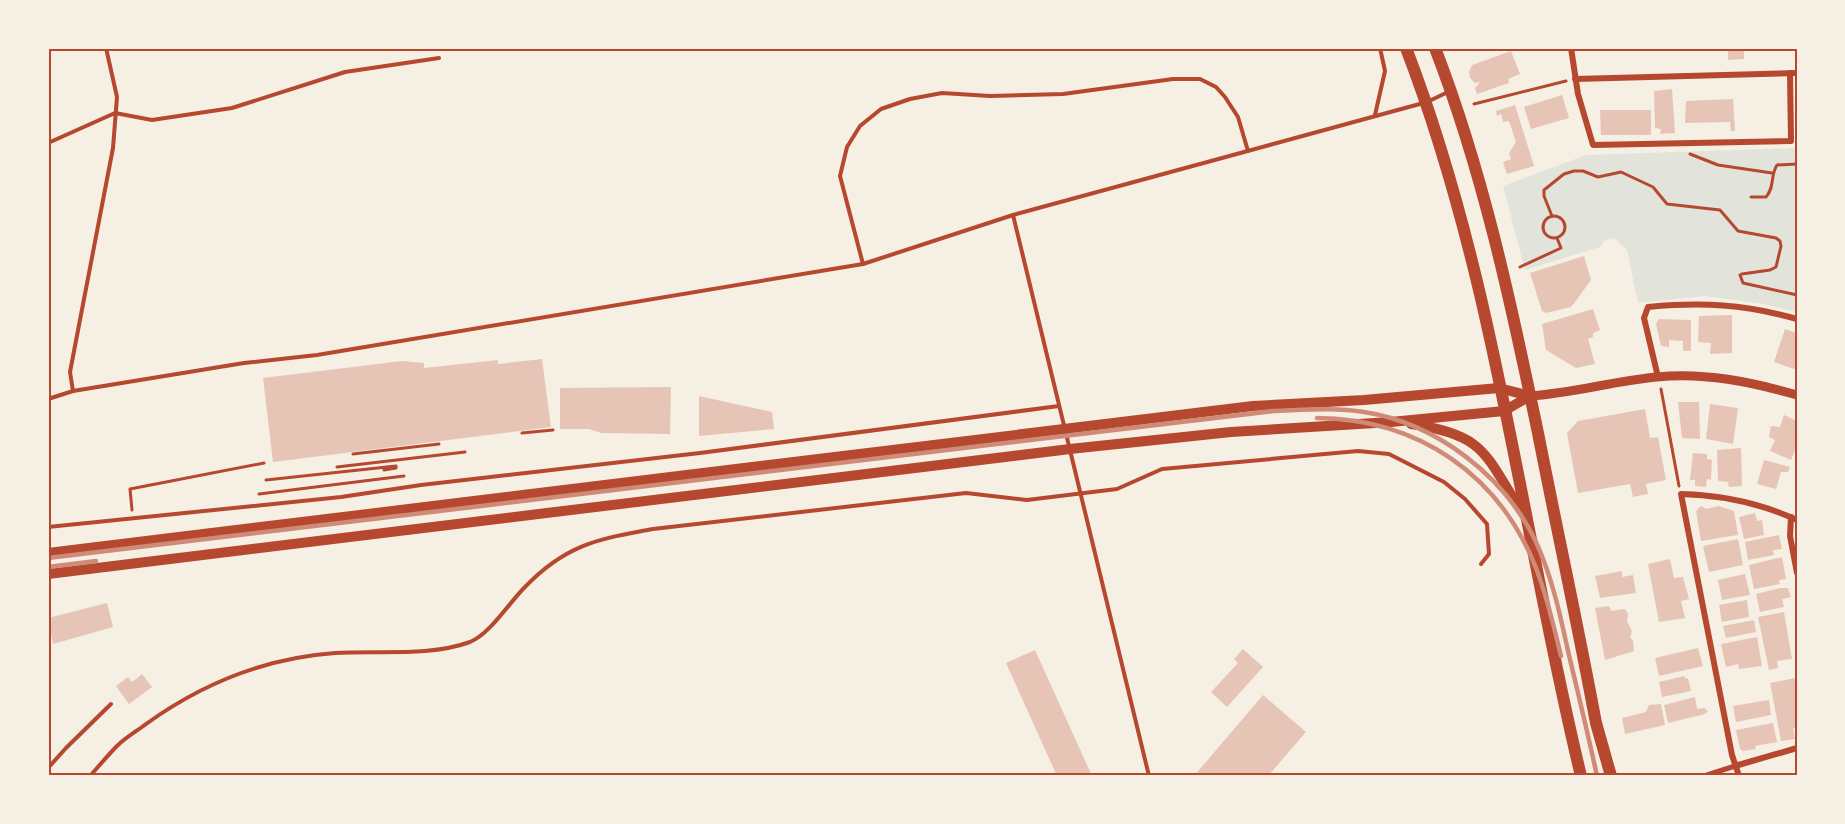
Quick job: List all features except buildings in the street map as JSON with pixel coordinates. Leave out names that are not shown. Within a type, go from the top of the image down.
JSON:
[{"type":"highway","points":[[1406,48],[1427,102],[1471,264],[1504,411],[1565,711],[1581,776]]},
{"type":"highway","points":[[1435,48],[1464,130],[1498,256],[1530,396],[1596,723],[1611,776]]},
{"type":"main road","points":[[48,553],[1252,406],[1364,400],[1499,388],[1530,396]]},
{"type":"main road","points":[[48,574],[1070,449],[1231,432],[1391,422],[1504,411],[1530,396]]},
{"type":"main road","points":[[1391,422],[1443,429],[1474,444],[1497,468],[1525,516]]},
{"type":"street","points":[[1571,48],[1575,79],[1593,145],[1791,141],[1794,73],[1575,79]]},
{"type":"street","points":[[1658,377],[1644,318],[1648,307],[1693,303],[1726,305],[1753,308],[1797,319]]},
{"type":"street","points":[[1530,396],[1658,377],[1736,380],[1797,395]]},
{"type":"street","points":[[1739,776],[1735,766],[1681,494],[1715,495],[1748,502],[1794,519],[1790,536],[1797,573]]},
{"type":"street","points":[[1704,776],[1797,748]]},
{"type":"lane","points":[[73,391],[70,372],[113,148],[117,97],[106,48]]},
{"type":"lane","points":[[1375,115],[1385,71],[1380,48]]},
{"type":"lane","points":[[48,143],[115,113],[152,120],[232,108],[345,72],[439,58]]},
{"type":"lane","points":[[863,264],[840,176],[847,147],[860,126],[881,108],[910,99],[942,93],[990,96],[1063,94],[1173,79],[1200,79],[1216,87],[1225,97],[1238,117],[1248,151]]},
{"type":"lane","points":[[48,399],[73,391],[244,363],[317,355],[863,264],[1013,215],[1427,102],[1451,91]]},
{"type":"lane","points":[[1013,215],[1149,776]]},
{"type":"lane","points":[[48,527],[341,497],[421,485],[700,453],[1059,406]]},
{"type":"lane","points":[[90,776],[118,744],[170,707],[231,675],[282,660],[334,653],[447,649],[473,640],[493,623],[525,587],[549,565],[574,548],[608,537],[653,529],[966,493],[1028,500],[1118,489],[1162,469],[1358,451],[1389,454],[1444,482],[1465,499],[1487,524],[1489,554],[1481,564]]},
{"type":"lane","points":[[48,768],[111,704]]},
{"type":"path","points":[[1474,104],[1575,79]]},
{"type":"path","points":[[1681,144],[1685,151],[1704,161],[1772,173]]},
{"type":"path","points":[[1751,197],[1766,197],[1771,191],[1772,173],[1777,165],[1797,165]]},
{"type":"path","points":[[1552,216],[1544,222],[1543,230],[1547,236],[1557,238],[1563,234],[1565,227],[1563,220],[1552,216],[1544,190],[1564,174],[1583,171],[1598,177],[1621,172],[1627,173],[1653,187],[1667,204],[1720,210],[1738,231],[1776,238],[1780,241],[1781,246],[1776,267],[1742,274],[1740,280],[1743,283],[1797,296]]},
{"type":"path","points":[[1520,267],[1561,248],[1557,238]]},
{"type":"path","points":[[1658,377],[1681,494]]},
{"type":"path","points":[[522,433],[553,430]]},
{"type":"path","points":[[352,454],[439,444]]},
{"type":"path","points":[[337,466],[465,452]]},
{"type":"path","points":[[132,510],[130,489],[264,463]]},
{"type":"path","points":[[266,480],[396,466],[396,468],[384,470]]},
{"type":"path","points":[[249,495],[411,475]]},
{"type":"path","points":[[126,514],[140,509]]},
{"type":"shaded area","points":[[1797,148],[1797,312],[1764,304],[1704,296],[1638,303],[1627,250],[1614,238],[1604,241],[1600,247],[1525,270],[1503,186],[1586,155]]},
{"type":"railway","points":[[48,558],[1273,411],[1353,410],[1391,418],[1442,441],[1465,456],[1487,475],[1523,518],[1542,555],[1555,596],[1597,776]]},
{"type":"railway","points":[[1317,418],[1354,421],[1389,429],[1421,441],[1450,458],[1477,479],[1500,505],[1520,535],[1536,568],[1561,656]]},
{"type":"railway","points":[[48,567],[96,561]]}]
